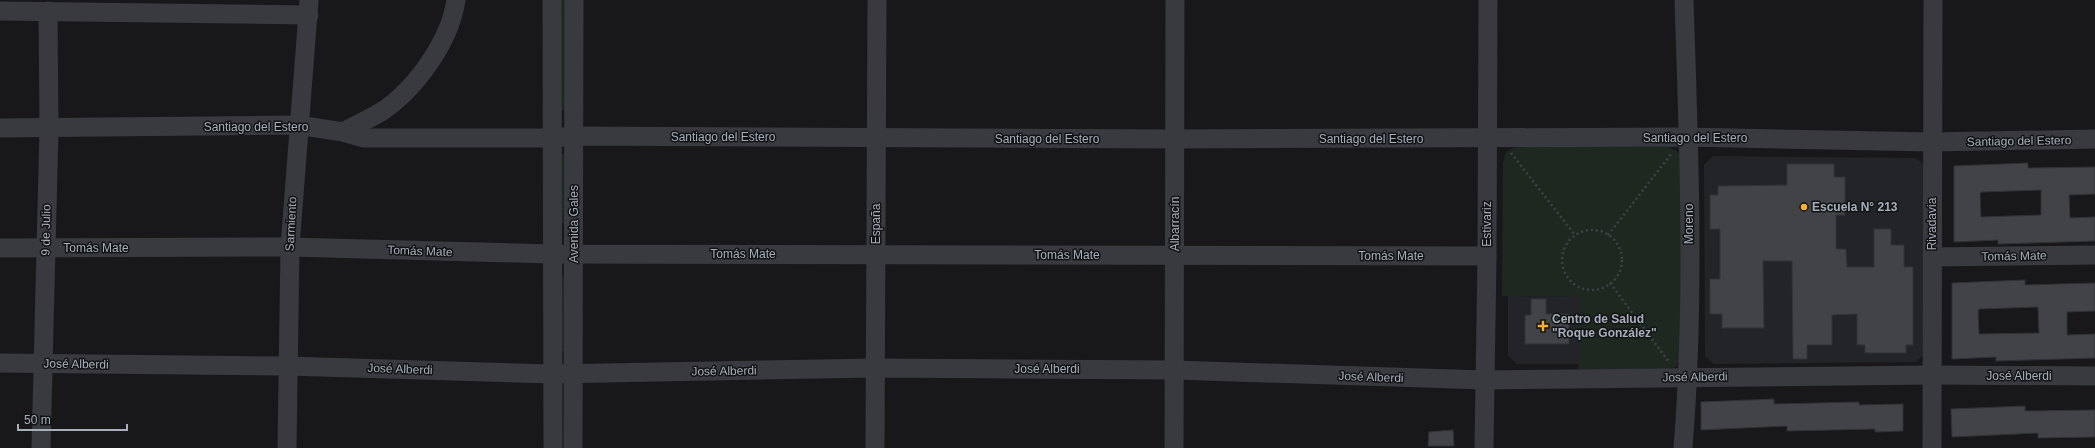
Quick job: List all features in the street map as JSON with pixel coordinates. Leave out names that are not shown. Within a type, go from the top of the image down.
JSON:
[{"type":"street","points":[[343,132],[382,111],[402,94],[419,76],[442,44],[454,14],[456,0]]},
{"type":"street","name":"Avenida Gales","points":[[552,0],[553,448]]},
{"type":"street","name":"Avenida Gales","points":[[573,448],[574,0]]},
{"type":"street","name":"España","points":[[875,448],[877,0]]},
{"type":"street","name":"Albarracín","points":[[1174,448],[1175,0]]},
{"type":"street","name":"Estivariz","points":[[1484,448],[1487,256],[1494,139],[1488,0]]},
{"type":"street","name":"Moreno","points":[[1684,0],[1687,137],[1684,448]]},
{"type":"street","name":"Rivadavia","points":[[1932,448],[1933,0]]},
{"type":"street","points":[[0,11],[309,7]]},
{"type":"street","name":"Sarmiento","points":[[287,448],[290,248],[298,125],[309,7]]},
{"type":"street","name":"9 de Julio","points":[[41,448],[49,129],[48,11]]},
{"type":"street","name":"Santiago del Estero","points":[[0,128],[49,129],[298,125],[343,132],[364,138],[553,138],[573,136],[1494,139],[1687,137],[1932,142],[2095,139]]},
{"type":"street","name":"Tomás Mate","points":[[0,248],[290,248],[552,254],[1487,256]]},
{"type":"street","name":"Tomás Mate","points":[[1932,257],[2095,255]]},
{"type":"street","name":"José Alberdi","points":[[0,363],[288,366],[552,374],[876,368],[1174,370],[1485,380],[1932,375],[2095,376]]},
{"type":"path","points":[[1608,234],[1687,137]]},
{"type":"path","points":[[1494,139],[1575,235]]},
{"type":"path","points":[[1591,229],[1608,234],[1617,243],[1621,252],[1622,262],[1620,271],[1610,283],[1599,289],[1591,290],[1575,285],[1568,278],[1563,266],[1563,252],[1566,244],[1575,235],[1591,229]]},
{"type":"path","points":[[1610,283],[1685,377]]},
{"type":"shaded area","points":[[561,0],[567,0],[567,110],[560,110]]},
{"type":"shaded area","points":[[1517,146],[1668,147],[1677,151],[1682,159],[1680,360],[1676,367],[1669,369],[1578,369],[1579,297],[1502,296],[1503,163],[1506,152]]},
{"type":"shaded area","points":[[560,154],[566,154],[566,223],[560,223]]},
{"type":"shaded area","points":[[1713,156],[1915,158],[1925,165],[1924,354],[1916,362],[1714,364],[1705,356],[1704,165]]},
{"type":"shaded area","points":[[567,276],[566,351],[560,351],[561,277]]},
{"type":"shaded area","name":"Centro de Salud \"Roque González\"","points":[[1508,296],[1579,297],[1579,364],[1517,364],[1508,356]]},
{"type":"building","points":[[2028,163],[2028,168],[2095,167],[2095,194],[2069,195],[2070,218],[2095,217],[2095,241],[1998,244],[1998,240],[1954,242],[1954,166]],"holes":[[[2041,190],[2041,215],[1981,217],[1980,193]]]},
{"type":"building","points":[[1787,164],[1834,164],[1834,177],[1845,177],[1845,215],[1836,215],[1836,249],[1846,249],[1847,267],[1874,267],[1874,229],[1891,229],[1891,245],[1904,245],[1904,267],[1913,267],[1913,345],[1906,345],[1906,353],[1865,353],[1865,345],[1857,345],[1857,314],[1832,315],[1832,345],[1807,345],[1807,359],[1793,359],[1792,261],[1763,261],[1764,328],[1722,328],[1722,314],[1710,314],[1710,279],[1720,279],[1720,229],[1710,229],[1710,195],[1718,195],[1718,186],[1787,185]]},
{"type":"building","points":[[2025,280],[2025,285],[2095,283],[2095,311],[2067,312],[2067,335],[2095,334],[2095,358],[1996,361],[1996,357],[1952,359],[1952,283]],"holes":[[[2038,307],[2039,333],[1979,334],[1978,310]]]},
{"type":"building","name":"Centro de Salud \"Roque González\"","points":[[1531,299],[1546,299],[1546,314],[1569,314],[1569,344],[1525,344],[1525,315],[1531,315]]},
{"type":"building","points":[[1774,399],[1774,404],[1859,402],[1859,405],[1903,404],[1903,431],[1875,432],[1875,429],[1787,431],[1787,426],[1701,430],[1701,402]]},
{"type":"building","points":[[2025,406],[2025,411],[2095,410],[2095,437],[2038,438],[2038,433],[1952,437],[1951,409]]},
{"type":"building","points":[[1453,430],[1454,446],[1428,446],[1429,432]]},
{"type":"place","name":"Escuela N° 213","points":[[1804,207]]},
{"type":"place","name":"Centro de Salud \"Roque González\"","points":[[1543,326]]}]
